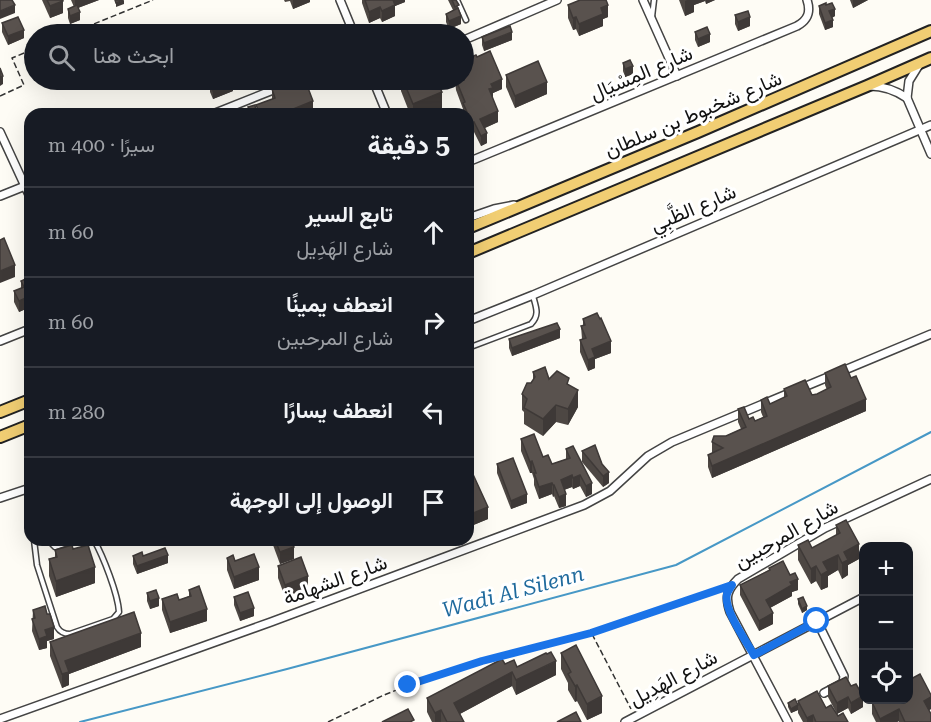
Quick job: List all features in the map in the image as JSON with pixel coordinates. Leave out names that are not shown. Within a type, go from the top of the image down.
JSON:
[{"type":"main road","name":"شارع شخبوط بن سلطان","points":[[474,226],[931,31]]},
{"type":"main road","points":[[474,250],[928,59]]},
{"type":"main road","points":[[0,412],[24,402]]},
{"type":"main road","points":[[0,437],[24,427]]},
{"type":"street","points":[[340,0],[350,24]]},
{"type":"street","points":[[474,36],[557,0]]},
{"type":"street","points":[[643,0],[677,76]]},
{"type":"street","name":"شارع المِسْيَال","points":[[474,160],[802,23],[809,13],[807,0]]},
{"type":"street","points":[[928,59],[918,66],[909,81],[907,98],[931,154]]},
{"type":"street","points":[[867,86],[884,87],[907,98]]},
{"type":"street","points":[[228,108],[274,90]]},
{"type":"street","points":[[377,90],[385,108]]},
{"type":"street","name":"شارع الظَّبِي","points":[[474,319],[931,125]]},
{"type":"street","points":[[0,132],[24,181]]},
{"type":"street","points":[[0,196],[24,188]]},
{"type":"street","points":[[474,216],[494,209],[526,204]]},
{"type":"street","points":[[0,341],[24,331]]},
{"type":"street","name":"شارع الشهامة","points":[[0,719],[271,622],[584,505],[610,491],[648,456],[672,442],[931,334]]},
{"type":"street","name":"شارع المرحبين","points":[[789,722],[730,612],[727,594],[732,585],[738,579],[825,528],[931,478]]},
{"type":"street","points":[[0,498],[24,490]]},
{"type":"street","name":"شارع الهَدِيل","points":[[625,722],[859,600]]},
{"type":"street","points":[[817,621],[844,676],[843,683],[824,693]]},
{"type":"lane","points":[[457,0],[466,21]]},
{"type":"lane","points":[[651,20],[654,0]]},
{"type":"lane","points":[[474,346],[531,324],[536,319],[537,313],[533,295]]},
{"type":"lane","points":[[35,546],[37,565],[57,627],[62,633],[70,634],[113,618],[119,612],[97,546]]},
{"type":"path","points":[[94,24],[153,0]]},
{"type":"path","points":[[0,96],[24,85],[12,58],[24,53]]},
{"type":"path","points":[[328,722],[384,695],[432,676],[591,633],[732,585]]},
{"type":"path","points":[[591,633],[635,717]]},
{"type":"building","points":[[0,0],[12,0],[15,5],[0,11]]},
{"type":"building","points":[[47,0],[63,0],[63,1],[50,6]]},
{"type":"building","points":[[365,0],[393,0],[395,5],[382,11],[380,7],[369,12]]},
{"type":"building","points":[[452,0],[456,0],[459,5],[455,7]]},
{"type":"building","points":[[580,0],[606,0],[608,5],[601,8],[603,14],[579,24],[576,17],[573,18],[568,5]]},
{"type":"building","points":[[826,3],[826,5],[832,3],[835,9],[829,11],[833,20],[825,23],[819,6]]},
{"type":"building","points":[[77,5],[80,12],[70,16],[68,9]]},
{"type":"building","points":[[458,8],[461,16],[449,21],[446,14]]},
{"type":"building","points":[[748,11],[750,17],[738,22],[735,15]]},
{"type":"building","points":[[18,17],[24,30],[8,36],[2,23]]},
{"type":"building","points":[[510,26],[512,32],[484,43],[482,37]]},
{"type":"building","points":[[707,27],[710,34],[698,39],[695,32]]},
{"type":"building","points":[[490,51],[502,79],[491,84],[493,88],[489,89],[498,111],[480,119],[487,133],[481,136],[474,122],[474,108],[465,108],[460,90],[474,90],[474,56],[477,57]]},
{"type":"building","points":[[630,60],[633,66],[625,69],[623,63]]},
{"type":"building","points":[[538,61],[547,82],[515,96],[506,75]]},
{"type":"building","points":[[272,90],[309,90],[313,101],[296,108],[257,108],[256,105],[275,98]]},
{"type":"building","points":[[407,90],[441,90],[442,92],[413,104]]},
{"type":"building","points":[[4,238],[15,265],[0,271],[0,240]]},
{"type":"building","points":[[24,287],[24,299],[19,301],[14,291]]},
{"type":"building","points":[[597,313],[611,341],[592,349],[595,357],[588,360],[580,340],[586,338],[581,326],[585,325],[583,319]]},
{"type":"building","points":[[557,323],[560,329],[512,348],[509,339]]},
{"type":"building","points":[[845,364],[851,378],[856,376],[866,399],[712,466],[708,455],[723,448],[712,442],[714,436],[726,436],[746,427],[738,409],[744,407],[749,419],[753,417],[755,421],[767,416],[761,400],[767,397],[770,404],[787,396],[784,389],[805,380],[812,395],[817,394],[831,387],[825,373]]},
{"type":"building","points":[[545,367],[549,379],[557,371],[569,378],[567,384],[578,390],[568,409],[556,405],[543,419],[524,408],[527,399],[522,394],[527,383],[531,383],[535,377],[533,372]]},
{"type":"building","points":[[534,434],[543,457],[548,455],[552,464],[570,458],[566,449],[573,446],[592,483],[586,486],[580,475],[573,478],[572,475],[561,480],[566,494],[559,497],[552,483],[539,487],[532,461],[530,462],[521,439]]},
{"type":"building","points":[[595,445],[602,464],[609,472],[603,476],[582,451]]},
{"type":"building","points":[[513,458],[527,494],[511,501],[497,464]]},
{"type":"building","points":[[474,477],[488,507],[474,513]]},
{"type":"building","points":[[846,520],[859,544],[844,552],[848,560],[842,563],[838,555],[823,562],[828,571],[821,575],[816,566],[811,569],[798,545],[808,540],[812,548],[840,533],[836,525]]},
{"type":"building","points":[[69,546],[72,546],[73,549],[88,546],[95,567],[56,581],[49,559],[57,557],[55,550]]},
{"type":"building","points":[[278,546],[294,546],[294,547],[280,552]]},
{"type":"building","points":[[165,548],[168,555],[137,566],[133,556],[142,552],[143,556]]},
{"type":"building","points":[[254,554],[259,567],[234,577],[227,558],[233,555],[235,561]]},
{"type":"building","points":[[301,557],[308,576],[285,585],[278,566]]},
{"type":"building","points":[[783,561],[790,575],[795,573],[798,579],[790,582],[792,585],[766,600],[773,613],[759,621],[740,585]]},
{"type":"building","points":[[199,586],[207,609],[170,622],[162,599],[177,594],[179,600],[191,596],[189,590]]},
{"type":"building","points":[[156,590],[159,598],[150,601],[147,593]]},
{"type":"building","points":[[248,592],[254,608],[240,613],[234,597]]},
{"type":"building","points":[[803,597],[807,606],[802,609],[798,599]]},
{"type":"building","points":[[45,606],[54,627],[45,630],[47,636],[39,639],[32,619],[35,618],[33,610]]},
{"type":"building","points":[[134,612],[141,633],[65,661],[69,672],[62,674],[50,642]]},
{"type":"building","points":[[576,645],[602,696],[587,704],[568,674],[571,672],[561,653]]},
{"type":"building","points":[[551,652],[556,661],[516,680],[512,672],[454,703],[464,722],[447,722],[441,710],[435,713],[427,698],[502,659],[505,664],[514,660],[517,667]]},
{"type":"building","points":[[920,674],[931,695],[924,701],[931,714],[931,722],[905,722],[899,709],[880,719],[873,704],[913,704],[913,678]]},
{"type":"building","points":[[846,677],[851,686],[856,684],[859,689],[859,698],[851,703],[848,697],[837,703],[828,686]]},
{"type":"building","points":[[817,691],[826,708],[831,705],[838,716],[843,713],[848,722],[816,722],[813,715],[807,718],[798,701]]},
{"type":"building","points":[[795,699],[798,705],[791,709],[788,703]]},
{"type":"building","points":[[408,709],[414,720],[382,722]]},
{"type":"building","points":[[576,712],[581,722],[557,722]]},
{"type":"waterway","name":"Wadi Al Silenn","points":[[80,722],[676,565],[931,432]]},
{"type":"route","points":[[408,685],[482,661],[591,633],[732,585],[727,594],[730,612],[754,655],[817,621]]}]
